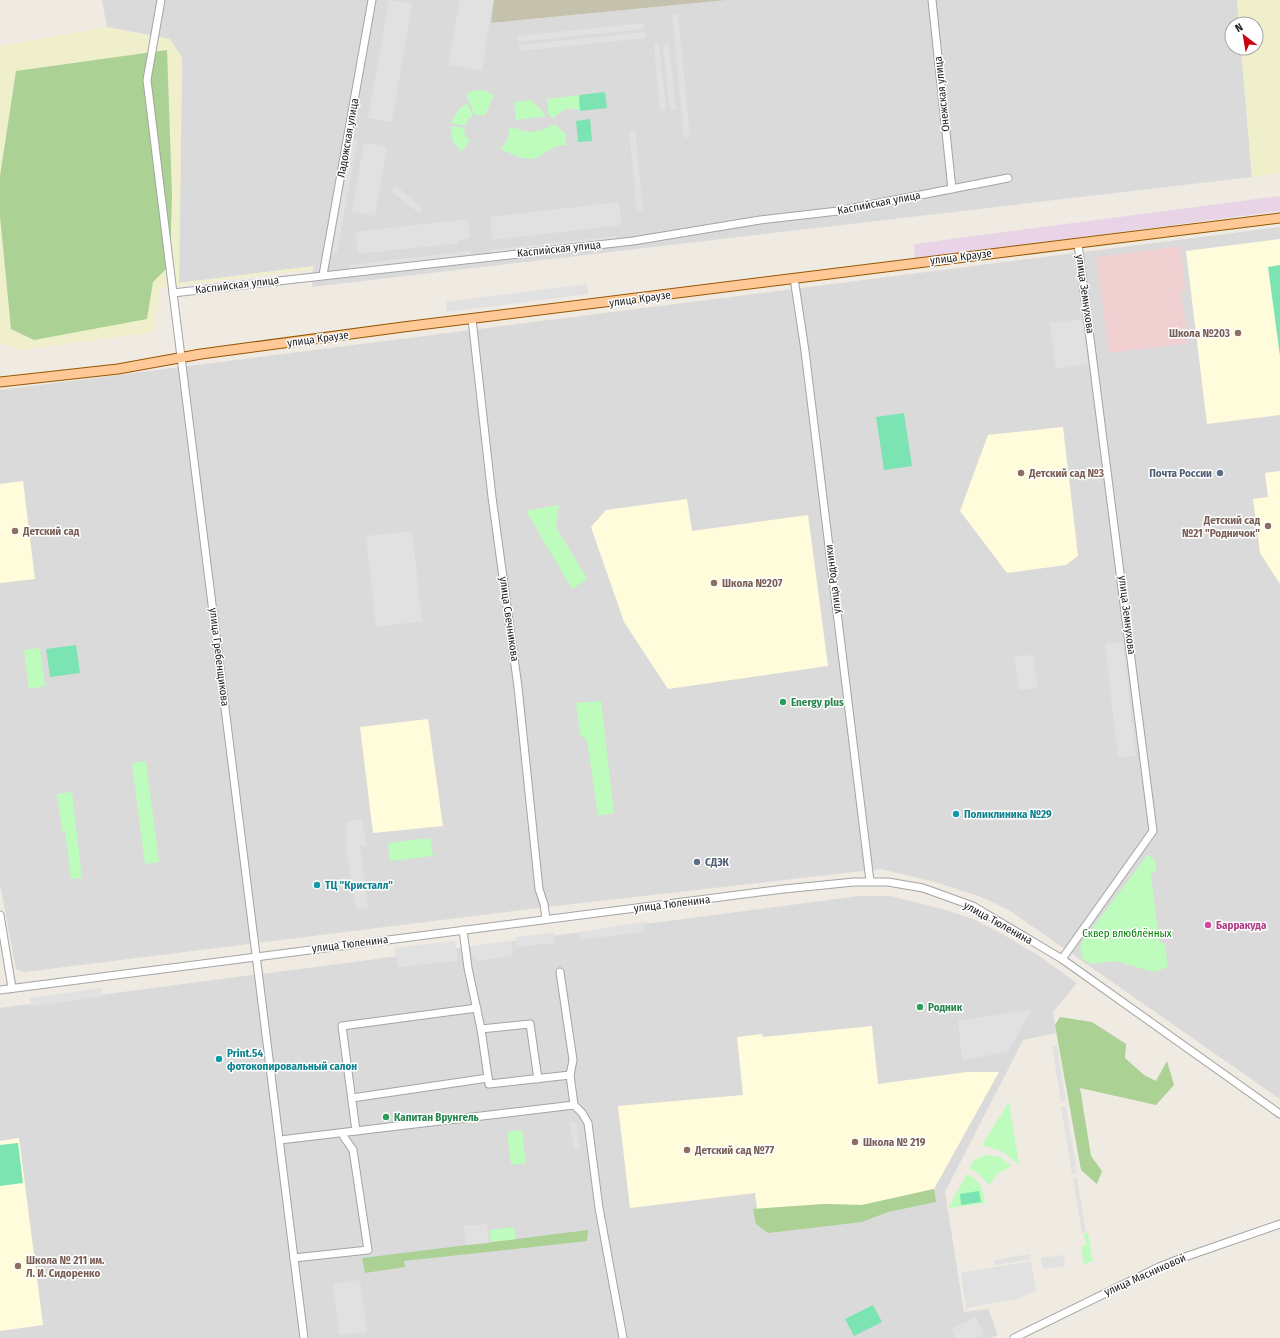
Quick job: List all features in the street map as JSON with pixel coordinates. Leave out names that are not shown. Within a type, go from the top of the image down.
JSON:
[{"type":"main road","name":"улица Краузе","points":[[0,382],[118,369],[180,358],[472,319],[1280,218]]},
{"type":"street","points":[[161,0],[147,80],[180,358]]},
{"type":"street","name":"Ладожская улица","points":[[323,275],[372,0]]},
{"type":"street","name":"Онежская улица","points":[[932,0],[952,189]]},
{"type":"street","name":"Каспийская улица","points":[[173,293],[633,241],[760,220],[838,212],[1008,178]]},
{"type":"street","name":"улица Земнухова","points":[[1062,959],[1153,831],[1078,244]]},
{"type":"street","name":"улица Родники","points":[[794,278],[806,351],[870,881]]},
{"type":"street","name":"улица Свечникова","points":[[472,319],[492,497],[518,687],[539,889],[544,904],[546,919]]},
{"type":"street","name":"улица Гребенщикова","points":[[180,358],[257,956],[304,1338]]},
{"type":"street","name":"улица Тюленина","points":[[0,990],[784,889],[870,881],[888,882],[923,888],[972,906],[1062,959],[1280,1114]]},
{"type":"street","points":[[0,915],[12,988]]},
{"type":"street","points":[[463,930],[468,968],[481,1029],[489,1084],[570,1075]]},
{"type":"street","points":[[560,972],[573,1060],[570,1075],[574,1105],[582,1113],[588,1123],[599,1208],[622,1338]]},
{"type":"street","points":[[356,1131],[342,1026],[477,1008]]},
{"type":"street","points":[[481,1029],[530,1024],[538,1079]]},
{"type":"street","points":[[352,1098],[488,1078]]},
{"type":"street","points":[[280,1140],[574,1105]]},
{"type":"street","points":[[294,1258],[368,1250],[353,1150],[344,1137]]},
{"type":"street","name":"улица Мясниковой","points":[[1014,1338],[1159,1267],[1280,1224]]},
{"type":"shaded area","points":[[102,0],[494,0],[491,23],[727,0],[1237,0],[1238,16],[1224,16],[1224,56],[1242,56],[1252,177],[312,287],[313,266],[179,283],[182,58],[170,39],[107,27]]},
{"type":"shaded area","points":[[389,0],[412,3],[392,122],[368,118]]},
{"type":"shaded area","points":[[460,0],[493,0],[482,71],[448,65]]},
{"type":"shaded area","points":[[494,0],[727,0],[491,23]]},
{"type":"shaded area","points":[[678,14],[690,137],[684,138],[672,15]]},
{"type":"shaded area","points":[[644,23],[644,29],[518,42],[517,36]]},
{"type":"shaded area","points":[[645,32],[646,38],[520,51],[519,45]]},
{"type":"shaded area","points":[[669,44],[676,110],[670,110],[663,45]]},
{"type":"shaded area","points":[[654,45],[659,45],[666,110],[660,111]]},
{"type":"shaded area","points":[[635,130],[643,210],[637,211],[629,131]]},
{"type":"shaded area","points":[[352,140],[357,141],[337,253],[332,253]]},
{"type":"shaded area","points":[[364,143],[387,147],[375,216],[352,212]]},
{"type":"shaded area","points":[[395,185],[423,208],[419,213],[391,191]]},
{"type":"shaded area","points":[[1280,196],[1280,211],[915,259],[914,244]]},
{"type":"shaded area","points":[[619,202],[621,225],[492,240],[490,217]]},
{"type":"shaded area","points":[[468,219],[470,238],[458,240],[458,243],[358,254],[355,232]]},
{"type":"shaded area","points":[[1280,227],[1280,1099],[1009,910],[981,897],[935,882],[881,869],[538,908],[24,972],[16,969],[0,884],[0,390]]},
{"type":"shaded area","points":[[617,236],[618,242],[491,255],[490,250]]},
{"type":"shaded area","name":"Школа №203","points":[[1280,239],[1280,415],[1207,424],[1186,251]]},
{"type":"shaded area","points":[[1180,246],[1186,291],[1181,292],[1188,343],[1109,353],[1096,257]]},
{"type":"shaded area","points":[[470,251],[471,257],[350,271],[349,265]]},
{"type":"shaded area","points":[[587,284],[588,294],[447,312],[446,302]]},
{"type":"shaded area","points":[[1082,319],[1088,364],[1056,369],[1050,323]]},
{"type":"shaded area","name":"Детский сад №3","points":[[1063,427],[1078,556],[1066,565],[1007,573],[960,511],[988,435]]},
{"type":"shaded area","name":"Детский сад №21 \"Родничок\"","points":[[1280,471],[1280,584],[1260,553],[1253,499],[1268,497],[1265,473]]},
{"type":"shaded area","name":"Детский сад","points":[[23,481],[35,579],[0,583],[0,484]]},
{"type":"shaded area","name":"Школа №207","points":[[687,499],[692,531],[808,515],[828,666],[668,689],[624,622],[591,527],[606,510]]},
{"type":"shaded area","points":[[412,531],[422,621],[376,627],[366,536]]},
{"type":"shaded area","points":[[1123,642],[1136,756],[1118,758],[1105,644]]},
{"type":"shaded area","points":[[1033,655],[1038,688],[1019,690],[1014,656]]},
{"type":"shaded area","points":[[428,719],[443,826],[373,833],[360,727]]},
{"type":"shaded area","points":[[362,819],[366,845],[360,846],[368,908],[356,910],[346,851],[346,822]]},
{"type":"shaded area","points":[[859,896],[890,896],[946,910],[973,919],[1036,954],[1077,983],[1053,1012],[1056,1033],[1023,1040],[945,1192],[964,1312],[988,1309],[998,1335],[990,1338],[0,1338],[0,1008]]},
{"type":"shaded area","points":[[648,921],[642,932],[579,940],[580,932]]},
{"type":"shaded area","points":[[555,933],[555,943],[516,947],[515,937]]},
{"type":"shaded area","points":[[455,941],[458,961],[397,967],[395,948]]},
{"type":"shaded area","points":[[512,941],[513,956],[476,961],[475,957],[472,957],[471,946]]},
{"type":"shaded area","points":[[102,988],[101,997],[33,1006],[29,998]]},
{"type":"shaded area","points":[[1029,1010],[1030,1016],[1027,1017],[1008,1052],[962,1060],[958,1021]]},
{"type":"shaded area","name":"Школа № 219","points":[[872,1026],[878,1084],[967,1072],[999,1072],[934,1189],[862,1205],[824,1204],[757,1209],[755,1193],[630,1208],[618,1106],[743,1095],[737,1037],[762,1034],[763,1037]]},
{"type":"shaded area","points":[[1052,1046],[1057,1046],[1066,1101],[1061,1102]]},
{"type":"shaded area","points":[[1066,1106],[1077,1173],[1072,1174],[1061,1107]]},
{"type":"shaded area","points":[[576,1122],[580,1149],[574,1150],[570,1123]]},
{"type":"shaded area","name":"Школа № 211 им. Л. И. Сидоренко","points":[[19,1138],[43,1325],[0,1331],[0,1141]]},
{"type":"shaded area","points":[[1077,1178],[1086,1232],[1082,1233],[1073,1179]]},
{"type":"shaded area","points":[[487,1224],[489,1243],[466,1245],[464,1226]]},
{"type":"shaded area","points":[[1030,1254],[1031,1259],[995,1265],[994,1260]]},
{"type":"shaded area","points":[[1064,1255],[1065,1266],[1043,1269],[1041,1258]]},
{"type":"shaded area","points":[[1031,1261],[1036,1291],[1017,1299],[966,1308],[961,1273]]},
{"type":"shaded area","points":[[360,1280],[367,1332],[339,1335],[333,1284]]},
{"type":"shaded area","points":[[976,1317],[984,1334],[976,1338],[955,1338],[951,1329]]},
{"type":"green space","points":[[1237,0],[1280,0],[1280,173],[1252,177],[1242,56],[1264,56],[1264,16],[1238,16]]},
{"type":"green space","points":[[107,27],[170,39],[182,58],[179,283],[314,266],[313,269],[160,288],[154,332],[22,350],[0,343],[0,216],[11,329],[147,319],[153,282],[170,264],[172,195],[167,50],[16,71],[0,176],[0,46]]},
{"type":"green space","points":[[167,50],[172,195],[170,265],[153,282],[147,319],[34,340],[11,329],[0,216],[0,176],[16,71]]},
{"type":"green space","points":[[475,90],[485,91],[494,95],[485,115],[475,115],[466,94]]},
{"type":"green space","points":[[605,92],[607,108],[580,111],[579,95]]},
{"type":"green space","points":[[579,95],[580,111],[577,109],[566,110],[553,119],[548,114],[547,99]]},
{"type":"green space","points":[[531,100],[547,116],[516,120],[514,102]]},
{"type":"green space","points":[[467,103],[473,116],[469,118],[465,126],[451,123],[458,110]]},
{"type":"green space","points":[[590,119],[592,141],[578,142],[576,121]]},
{"type":"green space","points":[[555,124],[566,135],[566,145],[558,146],[536,158],[530,159],[522,158],[501,149],[508,139],[509,128],[516,128],[530,132],[543,130]]},
{"type":"green space","points":[[451,126],[464,128],[465,135],[470,141],[461,152],[452,140]]},
{"type":"green space","points":[[1280,265],[1280,356],[1268,267]]},
{"type":"green space","points":[[904,413],[912,466],[884,470],[876,417]]},
{"type":"green space","points":[[559,505],[556,527],[587,579],[572,589],[526,511]]},
{"type":"green space","points":[[76,645],[80,673],[50,677],[46,649]]},
{"type":"green space","points":[[40,648],[45,686],[29,689],[24,650]]},
{"type":"green space","points":[[601,701],[614,813],[598,816],[587,740],[580,735],[576,703]]},
{"type":"green space","points":[[146,761],[159,862],[145,864],[132,763]]},
{"type":"green space","points":[[72,792],[82,878],[71,879],[65,831],[62,831],[57,794]]},
{"type":"green space","points":[[430,838],[433,856],[390,861],[388,843]]},
{"type":"green space","name":"Сквер влюблённых","points":[[1147,855],[1154,859],[1156,863],[1156,871],[1151,874],[1159,941],[1165,944],[1168,967],[1154,972],[1115,961],[1091,964],[1082,959],[1080,948],[1082,942]]},
{"type":"green space","points":[[1060,1017],[1092,1022],[1126,1044],[1125,1058],[1144,1075],[1156,1081],[1167,1061],[1174,1085],[1156,1105],[1080,1088],[1091,1156],[1102,1171],[1097,1184],[1081,1170],[1055,1025]]},
{"type":"green space","points":[[1009,1102],[1019,1164],[1001,1151],[982,1145]]},
{"type":"green space","points":[[522,1130],[526,1163],[511,1165],[507,1132]]},
{"type":"green space","points":[[18,1143],[23,1183],[0,1186],[0,1145]]},
{"type":"green space","points":[[986,1155],[1000,1157],[1011,1166],[997,1174],[989,1185],[979,1174],[969,1168],[974,1160]]},
{"type":"green space","points":[[967,1174],[978,1182],[983,1193],[985,1203],[948,1208]]},
{"type":"green space","points":[[934,1189],[936,1202],[888,1212],[862,1222],[768,1233],[756,1224],[753,1209],[824,1204],[862,1205]]},
{"type":"green space","points":[[979,1191],[981,1202],[961,1205],[960,1194]]},
{"type":"green space","points":[[514,1227],[516,1239],[491,1242],[489,1230]]},
{"type":"green space","points":[[588,1230],[587,1241],[404,1261],[405,1267],[365,1273],[362,1258]]},
{"type":"green space","points":[[1088,1233],[1093,1261],[1084,1264],[1081,1246],[1086,1245],[1084,1234]]},
{"type":"green space","points":[[873,1305],[882,1322],[854,1336],[845,1319]]},
{"type":"place","name":"Школа №203","points":[[1238,333]]},
{"type":"place","name":"Детский сад №3","points":[[1021,473]]},
{"type":"place","name":"Почта России","points":[[1220,473]]},
{"type":"place","name":"Детский сад №21 \"Родничок\"","points":[[1268,526]]},
{"type":"place","name":"Детский сад","points":[[15,531]]},
{"type":"place","name":"Школа №207","points":[[714,583]]},
{"type":"place","name":"Energy plus","points":[[783,702]]},
{"type":"place","name":"Поликлиника №29","points":[[956,814]]},
{"type":"place","name":"СДЭК","points":[[697,862]]},
{"type":"place","name":"ТЦ \"Кристалл\"","points":[[317,885]]},
{"type":"place","name":"Барракуда","points":[[1208,925]]},
{"type":"place","name":"Родник","points":[[920,1007]]},
{"type":"place","name":"Print.54 фотокопировальный салон","points":[[219,1059]]},
{"type":"place","name":"Капитан Врунгель","points":[[386,1117]]},
{"type":"place","name":"Школа № 219","points":[[855,1142]]},
{"type":"place","name":"Детский сад №77","points":[[687,1150]]},
{"type":"place","name":"Школа № 211 им. Л. И. Сидоренко","points":[[18,1266]]}]
